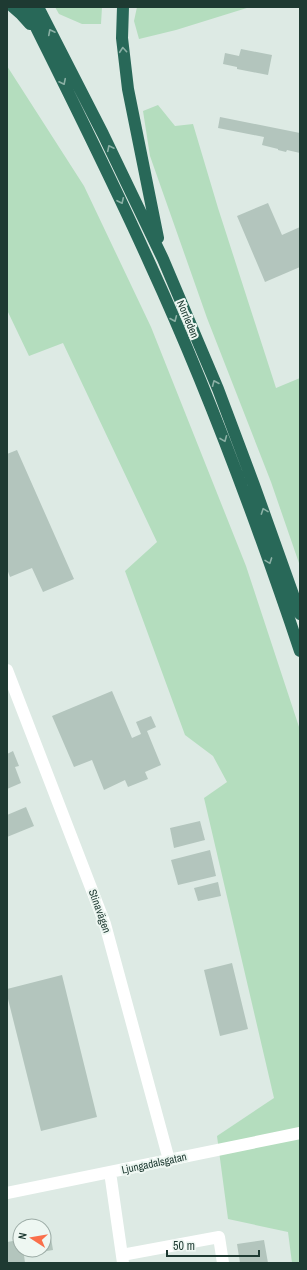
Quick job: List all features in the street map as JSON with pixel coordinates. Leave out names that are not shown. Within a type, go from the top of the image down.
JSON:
[{"type":"highway","points":[[12,7],[21,14],[39,35]]},
{"type":"highway","name":"Norrleden","points":[[26,7],[104,165],[151,265],[236,469],[273,570],[300,652]]},
{"type":"highway","name":"Norrleden","points":[[38,7],[103,134],[163,259],[218,389],[300,614]]},
{"type":"highway","points":[[123,7],[122,38],[128,89],[138,147],[163,259]]},
{"type":"street","name":"Stinavägen","points":[[7,670],[105,924],[169,1160]]},
{"type":"street","name":"Ljungadalsgatan","points":[[7,1193],[300,1133]]},
{"type":"street","points":[[110,1172],[122,1259],[219,1237],[223,1263]]},
{"type":"green space","points":[[55,7],[102,7],[101,24],[82,24],[59,14]]},
{"type":"green space","points":[[137,7],[250,7],[176,30],[139,39],[134,21]]},
{"type":"green space","points":[[7,66],[84,186],[151,327],[246,566],[300,730],[300,1263],[292,1263],[288,1232],[228,1219],[217,1136],[274,1098],[204,798],[227,782],[213,756],[185,735],[125,571],[157,542],[63,343],[29,356],[7,310]]},
{"type":"green space","points":[[158,105],[175,126],[193,124],[218,208],[276,388],[300,378],[300,566],[271,482],[207,318],[150,156],[143,111]]},
{"type":"building","points":[[241,49],[272,55],[268,75],[237,69],[237,67],[223,64],[225,53],[239,56]]},
{"type":"building","points":[[220,117],[300,133],[300,153],[287,150],[286,152],[262,145],[264,137],[218,128]]},
{"type":"building","points":[[268,203],[282,235],[300,227],[300,267],[265,282],[237,216]]},
{"type":"building","points":[[17,450],[74,579],[43,592],[32,568],[10,577],[7,569],[7,454]]},
{"type":"building","points":[[112,691],[132,738],[141,734],[136,722],[151,716],[156,727],[147,731],[161,765],[145,772],[148,779],[128,787],[125,780],[104,790],[92,760],[74,767],[52,716]]},
{"type":"building","points":[[13,751],[19,766],[15,767],[21,783],[7,789],[7,754]]},
{"type":"building","points":[[26,807],[34,826],[7,837],[7,815]]},
{"type":"building","points":[[200,821],[205,840],[174,848],[170,828]]},
{"type":"building","points":[[210,850],[216,876],[178,885],[171,860]]},
{"type":"building","points":[[218,882],[221,896],[198,901],[194,888]]},
{"type":"building","points":[[232,963],[248,1029],[220,1036],[204,970]]},
{"type":"building","points":[[62,975],[97,1117],[41,1131],[7,995],[7,989]]},
{"type":"building","points":[[264,1240],[268,1263],[240,1263],[237,1244]]},
{"type":"building","points":[[12,1241],[12,1258],[24,1258],[25,1263],[7,1263],[7,1242]]}]
